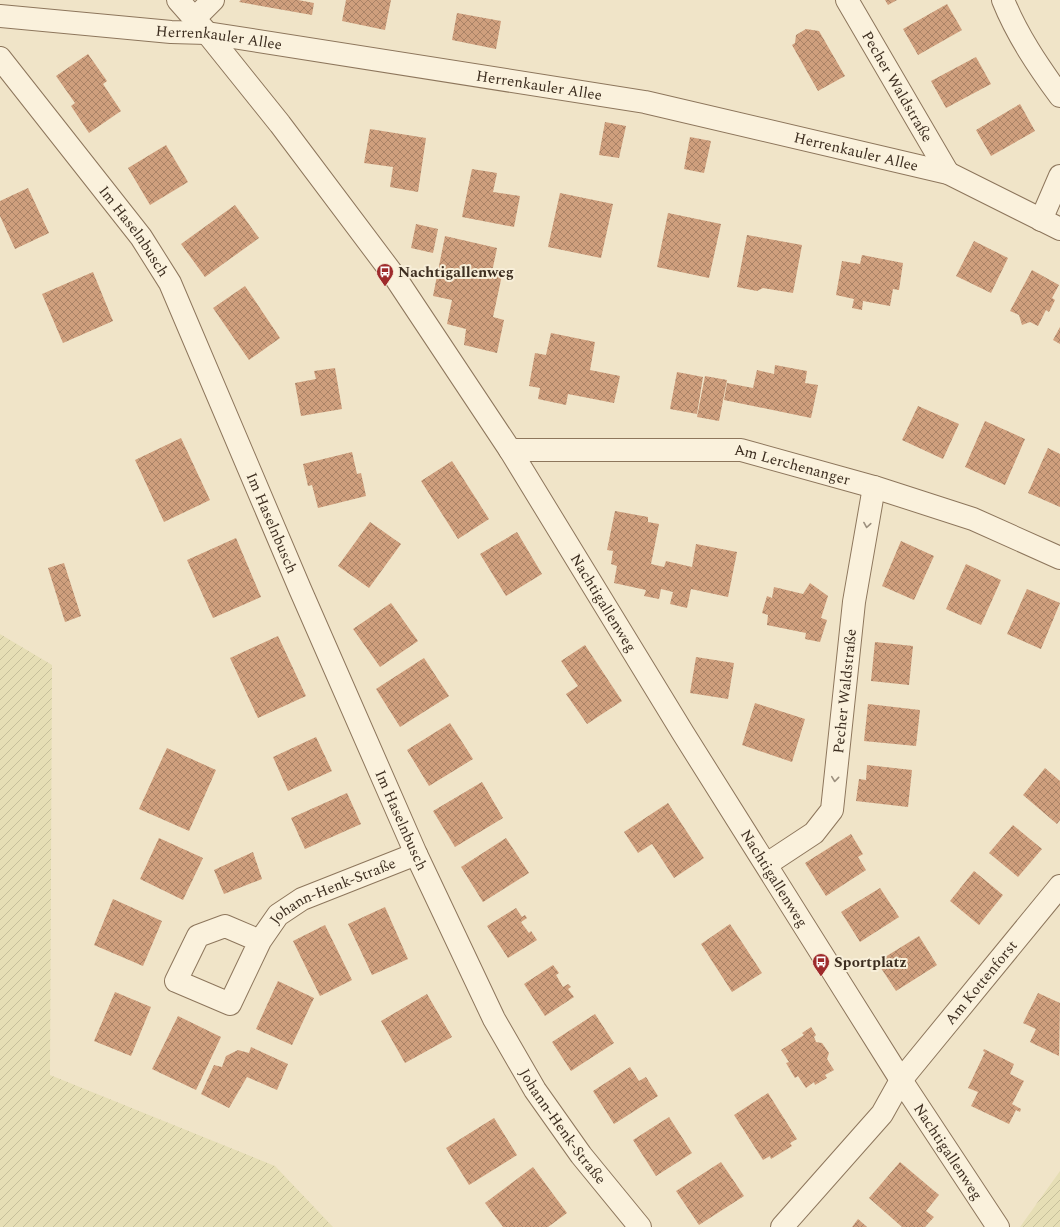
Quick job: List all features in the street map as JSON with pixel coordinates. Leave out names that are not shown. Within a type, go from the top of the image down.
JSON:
[{"type":"street","name":"Nachtigallenweg","points":[[178,0],[201,26],[280,124],[395,277],[510,450],[679,726],[767,864],[901,1080],[998,1227]]},
{"type":"street","points":[[201,26],[213,0]]},
{"type":"street","name":"Pecher Waldstraße","points":[[847,0],[948,173]]},
{"type":"street","points":[[1002,0],[1011,21],[1060,96]]},
{"type":"street","name":"Herrenkauler Allee","points":[[0,16],[171,32],[201,26],[645,102],[948,173],[1050,224]]},
{"type":"street","name":"Im Haselnbusch","points":[[0,58],[141,237],[170,283],[303,596],[416,854],[494,1019]]},
{"type":"street","points":[[1050,224],[1060,176]]},
{"type":"street","name":"Am Lerchenanger","points":[[510,450],[741,450],[874,487],[973,519],[1060,558]]},
{"type":"street","name":"Pecher Waldstraße","points":[[767,864],[814,833],[832,810],[854,602],[874,487]]},
{"type":"street","name":"Johann-Henk-Straße","points":[[260,941],[278,915],[302,899],[416,854]]},
{"type":"street","name":"Am Kottenforst","points":[[901,1080],[1060,886]]},
{"type":"street","name":"Johann-Henk-Straße","points":[[494,1019],[535,1090],[581,1155],[640,1227]]},
{"type":"street","points":[[782,1227],[882,1114],[901,1080]]},
{"type":"shaded area","points":[[0,634],[52,665],[50,1075],[275,1166],[333,1227],[0,1227]]},
{"type":"shaded area","points":[[1060,1171],[1060,1227],[1020,1227]]},
{"type":"building","points":[[241,0],[298,0],[314,3],[312,15],[239,2]]},
{"type":"building","points":[[346,0],[391,0],[385,30],[342,21]]},
{"type":"building","points":[[885,0],[897,0],[888,5]]},
{"type":"building","points":[[947,4],[962,30],[918,55],[903,29]]},
{"type":"building","points":[[457,13],[501,21],[496,49],[452,40]]},
{"type":"building","points":[[806,29],[819,31],[845,76],[818,91],[792,45],[795,43],[796,35]]},
{"type":"building","points":[[88,54],[107,81],[103,84],[121,111],[89,133],[71,106],[75,103],[56,76]]},
{"type":"building","points":[[976,57],[991,84],[946,108],[931,81]]},
{"type":"building","points":[[1020,104],[1035,131],[991,156],[976,130]]},
{"type":"building","points":[[605,122],[626,126],[619,158],[599,155]]},
{"type":"building","points":[[370,129],[426,138],[418,192],[390,187],[393,167],[364,163]]},
{"type":"building","points":[[690,137],[711,141],[704,173],[684,169]]},
{"type":"building","points":[[166,145],[188,182],[150,205],[128,168]]},
{"type":"building","points":[[472,169],[497,173],[493,192],[520,196],[514,227],[462,217]]},
{"type":"building","points":[[28,188],[49,233],[15,249],[0,216],[0,201]]},
{"type":"building","points":[[560,193],[613,204],[601,258],[548,247]]},
{"type":"building","points":[[235,205],[259,238],[205,277],[181,244]]},
{"type":"building","points":[[668,213],[721,224],[709,278],[657,267]]},
{"type":"building","points":[[416,224],[438,229],[433,253],[411,248]]},
{"type":"building","points":[[747,235],[802,245],[793,293],[763,288],[757,291],[737,287]]},
{"type":"building","points":[[445,236],[497,248],[492,272],[502,275],[493,317],[504,320],[497,353],[464,345],[466,329],[447,324],[452,300],[433,296]]},
{"type":"building","points":[[974,241],[1008,258],[991,293],[956,276]]},
{"type":"building","points":[[862,255],[903,263],[899,290],[893,289],[890,306],[863,301],[862,310],[852,308],[854,299],[836,295],[842,261],[860,264]]},
{"type":"building","points":[[1032,270],[1059,285],[1052,298],[1055,300],[1049,312],[1046,310],[1038,326],[1030,322],[1022,325],[1019,315],[1010,311]]},
{"type":"building","points":[[93,272],[113,321],[63,343],[42,294]]},
{"type":"building","points":[[245,286],[280,338],[249,360],[213,308]]},
{"type":"building","points":[[1060,327],[1060,344],[1053,340]]},
{"type":"building","points":[[551,333],[595,342],[590,370],[620,376],[614,403],[568,394],[566,405],[538,399],[540,388],[529,386],[535,353],[546,355]]},
{"type":"building","points":[[775,365],[807,371],[805,383],[818,385],[811,418],[724,400],[727,383],[753,388],[757,370],[774,374]]},
{"type":"building","points":[[335,368],[342,409],[301,416],[295,383],[316,379],[314,371]]},
{"type":"building","points":[[677,372],[703,377],[697,414],[670,409]]},
{"type":"building","points":[[705,376],[727,380],[719,421],[697,417]]},
{"type":"building","points":[[918,406],[959,424],[943,459],[902,440]]},
{"type":"building","points":[[985,421],[1025,439],[1005,485],[965,467]]},
{"type":"building","points":[[181,438],[210,500],[164,522],[135,460]]},
{"type":"building","points":[[1048,448],[1060,454],[1060,507],[1028,493]]},
{"type":"building","points":[[352,452],[357,474],[361,473],[366,496],[318,508],[312,485],[308,486],[303,464]]},
{"type":"building","points":[[452,461],[489,519],[458,539],[421,481]]},
{"type":"building","points":[[615,511],[648,517],[648,522],[659,524],[651,564],[664,567],[666,561],[692,567],[696,544],[737,552],[728,597],[691,589],[687,608],[670,604],[673,592],[661,589],[659,599],[644,596],[646,590],[614,583],[617,566],[611,564],[613,551],[607,550]]},
{"type":"building","points":[[370,522],[401,544],[369,588],[338,566]]},
{"type":"building","points":[[517,532],[542,574],[506,596],[480,554]]},
{"type":"building","points":[[236,538],[261,597],[213,618],[187,560]]},
{"type":"building","points":[[901,541],[934,556],[914,600],[882,586]]},
{"type":"building","points":[[64,563],[81,616],[65,622],[48,568]]},
{"type":"building","points":[[966,564],[1001,580],[981,625],[946,609]]},
{"type":"building","points":[[810,583],[828,596],[821,618],[827,620],[820,642],[805,639],[806,633],[767,625],[768,615],[762,613],[767,596],[772,598],[774,587],[803,594]]},
{"type":"building","points":[[1027,589],[1060,603],[1041,649],[1007,634]]},
{"type":"building","points":[[391,603],[418,641],[380,667],[353,629]]},
{"type":"building","points":[[278,636],[306,696],[258,718],[230,658]]},
{"type":"building","points":[[875,642],[913,646],[909,685],[871,681]]},
{"type":"building","points":[[585,645],[622,701],[587,724],[566,694],[578,686],[561,661]]},
{"type":"building","points":[[696,657],[734,663],[728,699],[690,693]]},
{"type":"building","points":[[424,658],[449,696],[400,727],[376,689]]},
{"type":"building","points":[[755,703],[805,719],[792,762],[742,745]]},
{"type":"building","points":[[868,704],[920,710],[916,746],[864,741]]},
{"type":"building","points":[[450,723],[473,759],[429,786],[407,750]]},
{"type":"building","points":[[316,737],[332,771],[288,791],[273,757]]},
{"type":"building","points":[[167,748],[216,770],[189,831],[139,809]]},
{"type":"building","points":[[867,765],[912,770],[908,807],[856,801],[859,779],[866,780]]},
{"type":"building","points":[[1045,768],[1060,781],[1060,820],[1057,824],[1023,795]]},
{"type":"building","points":[[482,782],[503,818],[455,847],[433,811]]},
{"type":"building","points":[[347,793],[361,824],[305,849],[291,818]]},
{"type":"building","points":[[668,803],[704,858],[674,878],[652,844],[638,853],[624,832]]},
{"type":"building","points":[[1013,825],[1042,849],[1018,877],[989,853]]},
{"type":"building","points":[[851,834],[863,854],[858,857],[866,870],[826,896],[805,863]]},
{"type":"building","points":[[159,838],[203,858],[183,900],[140,879]]},
{"type":"building","points":[[506,838],[529,873],[483,902],[461,867]]},
{"type":"building","points":[[253,852],[262,879],[224,894],[214,870]]},
{"type":"building","points":[[974,871],[1003,895],[979,925],[950,901]]},
{"type":"building","points":[[880,888],[899,917],[860,942],[841,912]]},
{"type":"building","points":[[113,899],[162,921],[143,966],[94,945]]},
{"type":"building","points":[[385,907],[408,959],[372,975],[348,924]]},
{"type":"building","points":[[516,908],[522,917],[525,915],[527,918],[521,922],[529,933],[531,931],[537,940],[508,958],[487,926]]},
{"type":"building","points":[[730,924],[762,973],[732,992],[701,944]]},
{"type":"building","points":[[325,925],[352,980],[320,996],[293,941]]},
{"type":"building","points":[[919,936],[937,965],[896,991],[877,962]]},
{"type":"building","points":[[553,965],[559,973],[556,975],[563,987],[568,984],[571,987],[568,989],[574,997],[545,1016],[524,984]]},
{"type":"building","points":[[278,981],[314,998],[292,1045],[256,1029]]},
{"type":"building","points":[[115,992],[151,1007],[131,1056],[94,1041]]},
{"type":"building","points":[[1038,993],[1060,1003],[1059,1056],[1030,1042],[1036,1029],[1023,1023]]},
{"type":"building","points":[[427,994],[452,1037],[405,1063],[381,1021]]},
{"type":"building","points":[[595,1014],[614,1043],[571,1071],[552,1042]]},
{"type":"building","points":[[178,1016],[221,1037],[196,1090],[152,1069]]},
{"type":"building","points":[[811,1027],[816,1035],[814,1037],[816,1042],[822,1043],[829,1053],[827,1059],[834,1070],[825,1075],[827,1078],[815,1085],[814,1082],[806,1088],[798,1076],[795,1078],[786,1063],[789,1062],[781,1050],[804,1035],[802,1033]]},
{"type":"building","points":[[251,1047],[288,1064],[277,1090],[247,1077],[229,1108],[201,1094],[214,1065],[222,1067],[226,1056],[238,1050],[249,1053]]},
{"type":"building","points":[[984,1049],[1014,1064],[1010,1074],[1024,1081],[1012,1104],[1021,1109],[1020,1112],[1016,1110],[1009,1124],[971,1106],[978,1092],[968,1088],[985,1052],[983,1051]]},
{"type":"building","points":[[630,1067],[639,1081],[646,1077],[658,1096],[614,1124],[593,1091]]},
{"type":"building","points":[[768,1093],[797,1139],[790,1143],[792,1146],[771,1159],[770,1156],[763,1160],[734,1115]]},
{"type":"building","points":[[669,1117],[692,1153],[656,1176],[633,1140]]},
{"type":"building","points":[[494,1118],[517,1155],[469,1185],[446,1148]]},
{"type":"building","points":[[721,1162],[744,1196],[699,1225],[676,1191]]},
{"type":"building","points":[[900,1162],[939,1195],[926,1211],[934,1217],[925,1227],[902,1227],[869,1198]]},
{"type":"building","points":[[533,1167],[567,1213],[548,1227],[503,1227],[485,1203]]},
{"type":"building","points":[[858,1219],[867,1227],[852,1227]]},
{"type":"place","name":"Nachtigallenweg","points":[[385,287]]},
{"type":"place","name":"Sportplatz","points":[[821,977]]}]
